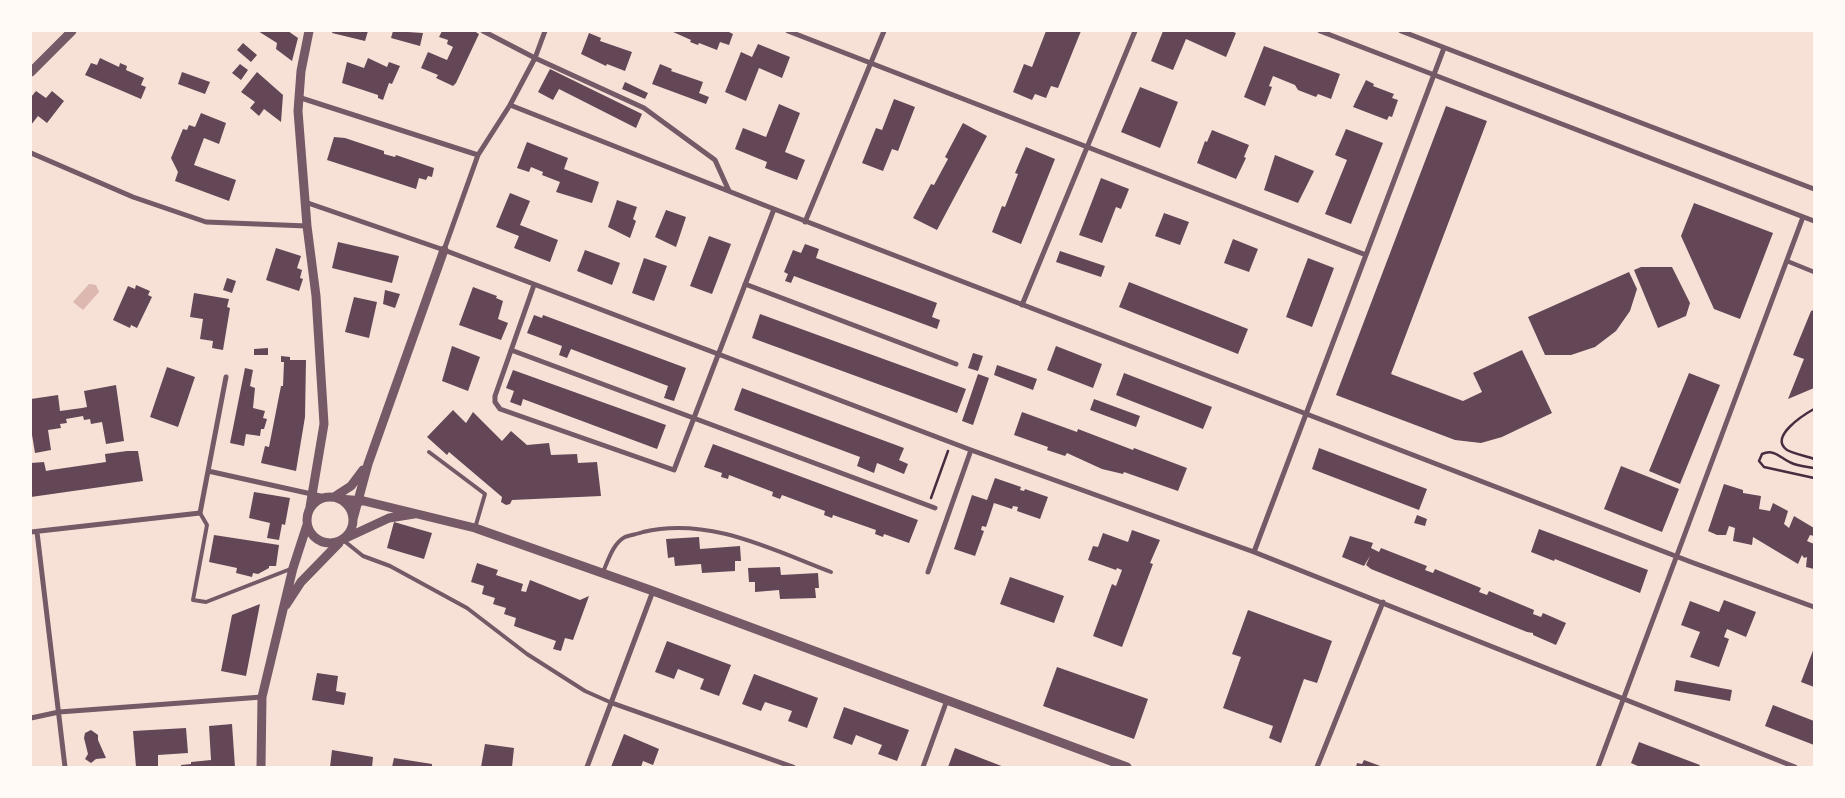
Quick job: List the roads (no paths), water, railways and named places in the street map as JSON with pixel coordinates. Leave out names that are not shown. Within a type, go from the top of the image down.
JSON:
[{"type":"street","points":[[31,72],[72,31]]},
{"type":"street","points":[[261,767],[262,697],[293,568],[307,525],[307,513],[310,507],[324,424],[316,296],[307,226],[298,111],[301,71],[310,31]]},
{"type":"street","points":[[484,31],[535,58],[644,108],[715,160],[729,192]]},
{"type":"street","points":[[283,609],[301,582],[351,530],[368,464],[478,155],[510,105],[535,58],[545,31]]},
{"type":"street","points":[[788,31],[1366,256]]},
{"type":"street","points":[[806,222],[884,31]]},
{"type":"street","points":[[1022,305],[1135,31]]},
{"type":"street","points":[[1320,31],[1814,222]]},
{"type":"street","points":[[1401,31],[1814,189]]},
{"type":"street","points":[[1254,552],[1444,48]]},
{"type":"street","points":[[298,97],[478,155]]},
{"type":"street","points":[[510,105],[806,222],[1676,556],[1814,607]]},
{"type":"street","points":[[31,153],[133,197],[206,222],[307,226]]},
{"type":"street","points":[[306,202],[444,250],[971,450],[1254,552],[1795,767]]},
{"type":"street","points":[[534,285],[495,396],[495,402],[500,409],[674,470],[774,209]]},
{"type":"street","points":[[1598,767],[1803,217]]},
{"type":"street","points":[[1787,261],[1814,272]]},
{"type":"street","points":[[745,284],[956,364]]},
{"type":"street","points":[[511,350],[935,508]]},
{"type":"street","points":[[65,767],[34,532],[200,513],[226,377]]},
{"type":"street","points":[[928,572],[971,450]]},
{"type":"street","points":[[337,498],[351,486],[368,464]]},
{"type":"street","points":[[208,471],[325,498],[358,499],[475,528],[653,591],[1127,767]]},
{"type":"street","points":[[310,507],[325,498]]},
{"type":"street","points":[[337,498],[349,507],[353,519]]},
{"type":"street","points":[[307,525],[312,536],[324,543],[330,544],[343,540],[389,518],[423,514]]},
{"type":"street","points":[[587,767],[653,591]]},
{"type":"street","points":[[1317,767],[1383,602]]},
{"type":"street","points":[[31,718],[59,712],[262,697]]},
{"type":"street","points":[[923,767],[947,700]]},
{"type":"street","points":[[612,703],[793,767]]},
{"type":"lane","points":[[429,452],[485,494],[475,528]]},
{"type":"lane","points":[[200,513],[207,525],[193,600],[206,602],[293,568]]},
{"type":"lane","points":[[602,574],[613,549],[624,538],[657,529],[698,530],[737,536],[831,572]]},
{"type":"lane","points":[[343,540],[363,556],[390,566],[467,608],[527,654],[585,691],[612,703]]}]
